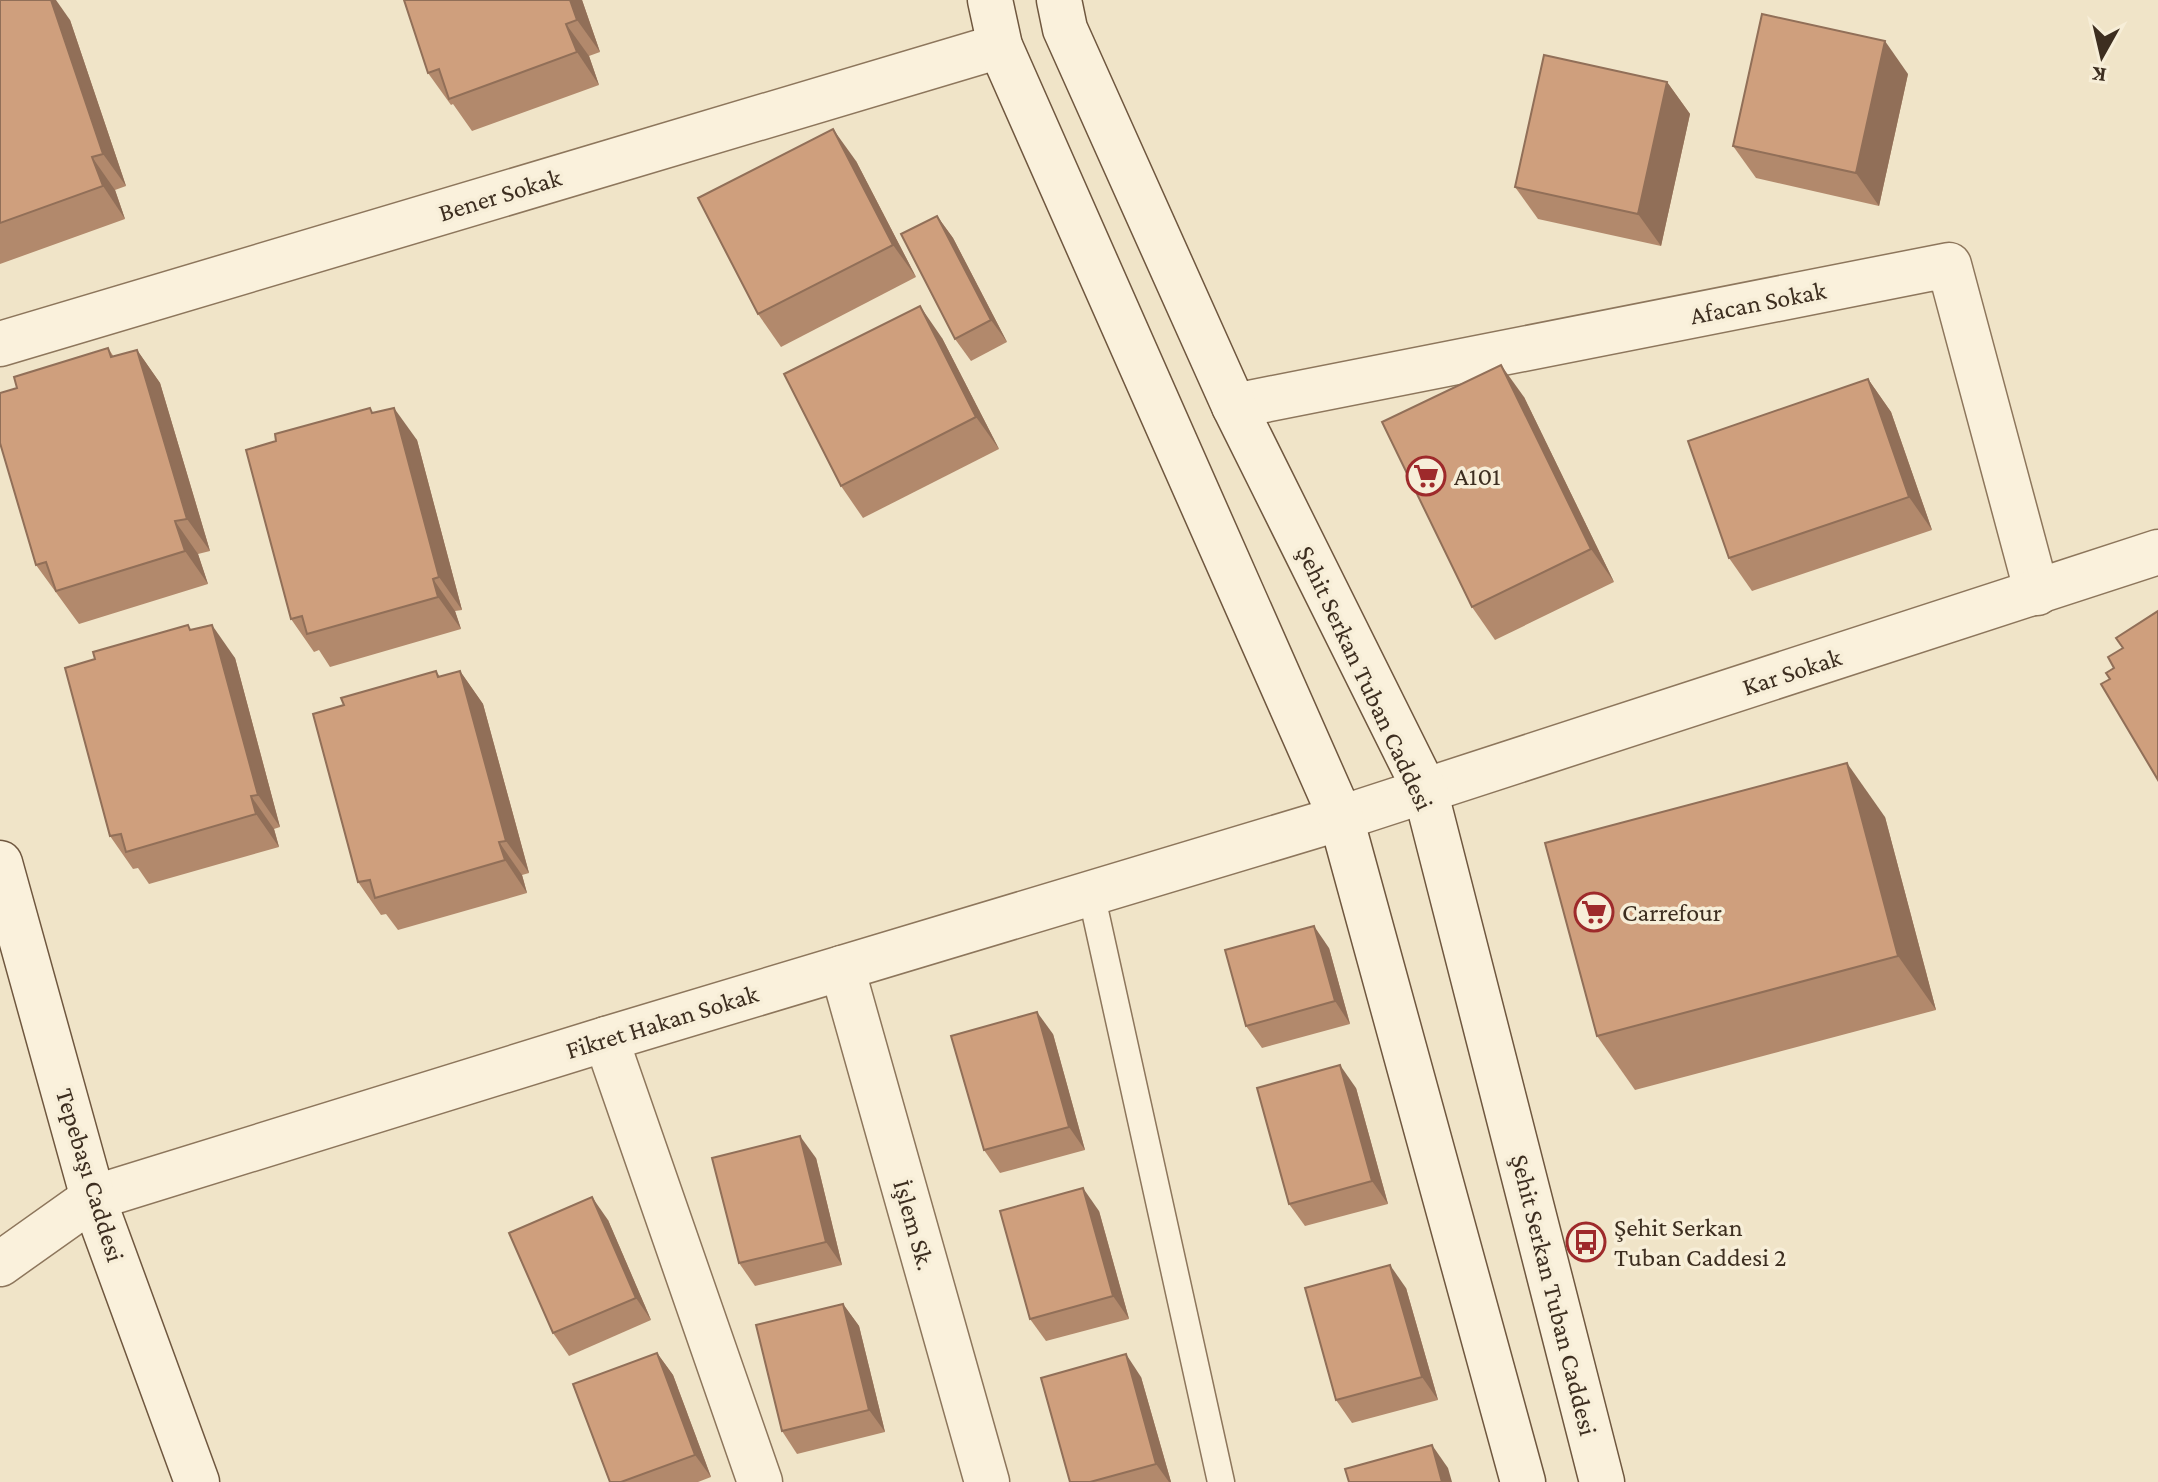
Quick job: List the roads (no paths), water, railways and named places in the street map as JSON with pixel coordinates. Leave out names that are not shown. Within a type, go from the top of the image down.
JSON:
[{"type":"street","points":[[990,0],[1000,46],[1341,818],[1523,1482]]},
{"type":"street","name":"Şehit Serkan Tuban Caddesi","points":[[1059,0],[1065,29],[1234,406],[1425,790],[1602,1482]]},
{"type":"street","name":"Bener Sokak","points":[[0,344],[1000,46]]},
{"type":"street","name":"Afacan Sokak","points":[[1234,406],[1949,265],[2037,593]]},
{"type":"street","name":"Kar Sokak","points":[[1341,818],[2158,552]]},
{"type":"street","name":"Fikret Hakan Sokak","points":[[0,1264],[93,1198],[606,1039],[1341,818]]},
{"type":"street","name":"Tepebaşı Caddesi","points":[[0,863],[93,1198],[197,1482]]},
{"type":"street","name":"İşlem Sk.","points":[[842,968],[987,1482]]},
{"type":"street","points":[[606,1039],[760,1482]]},
{"type":"lane","points":[[1091,893],[1221,1482]]},
{"type":"place","name":"A101","points":[[1426,476]]},
{"type":"place","name":"Carrefour","points":[[1594,912]]},
{"type":"place","name":"Şehit Serkan Tuban Caddesi 2","points":[[1586,1242]]}]
